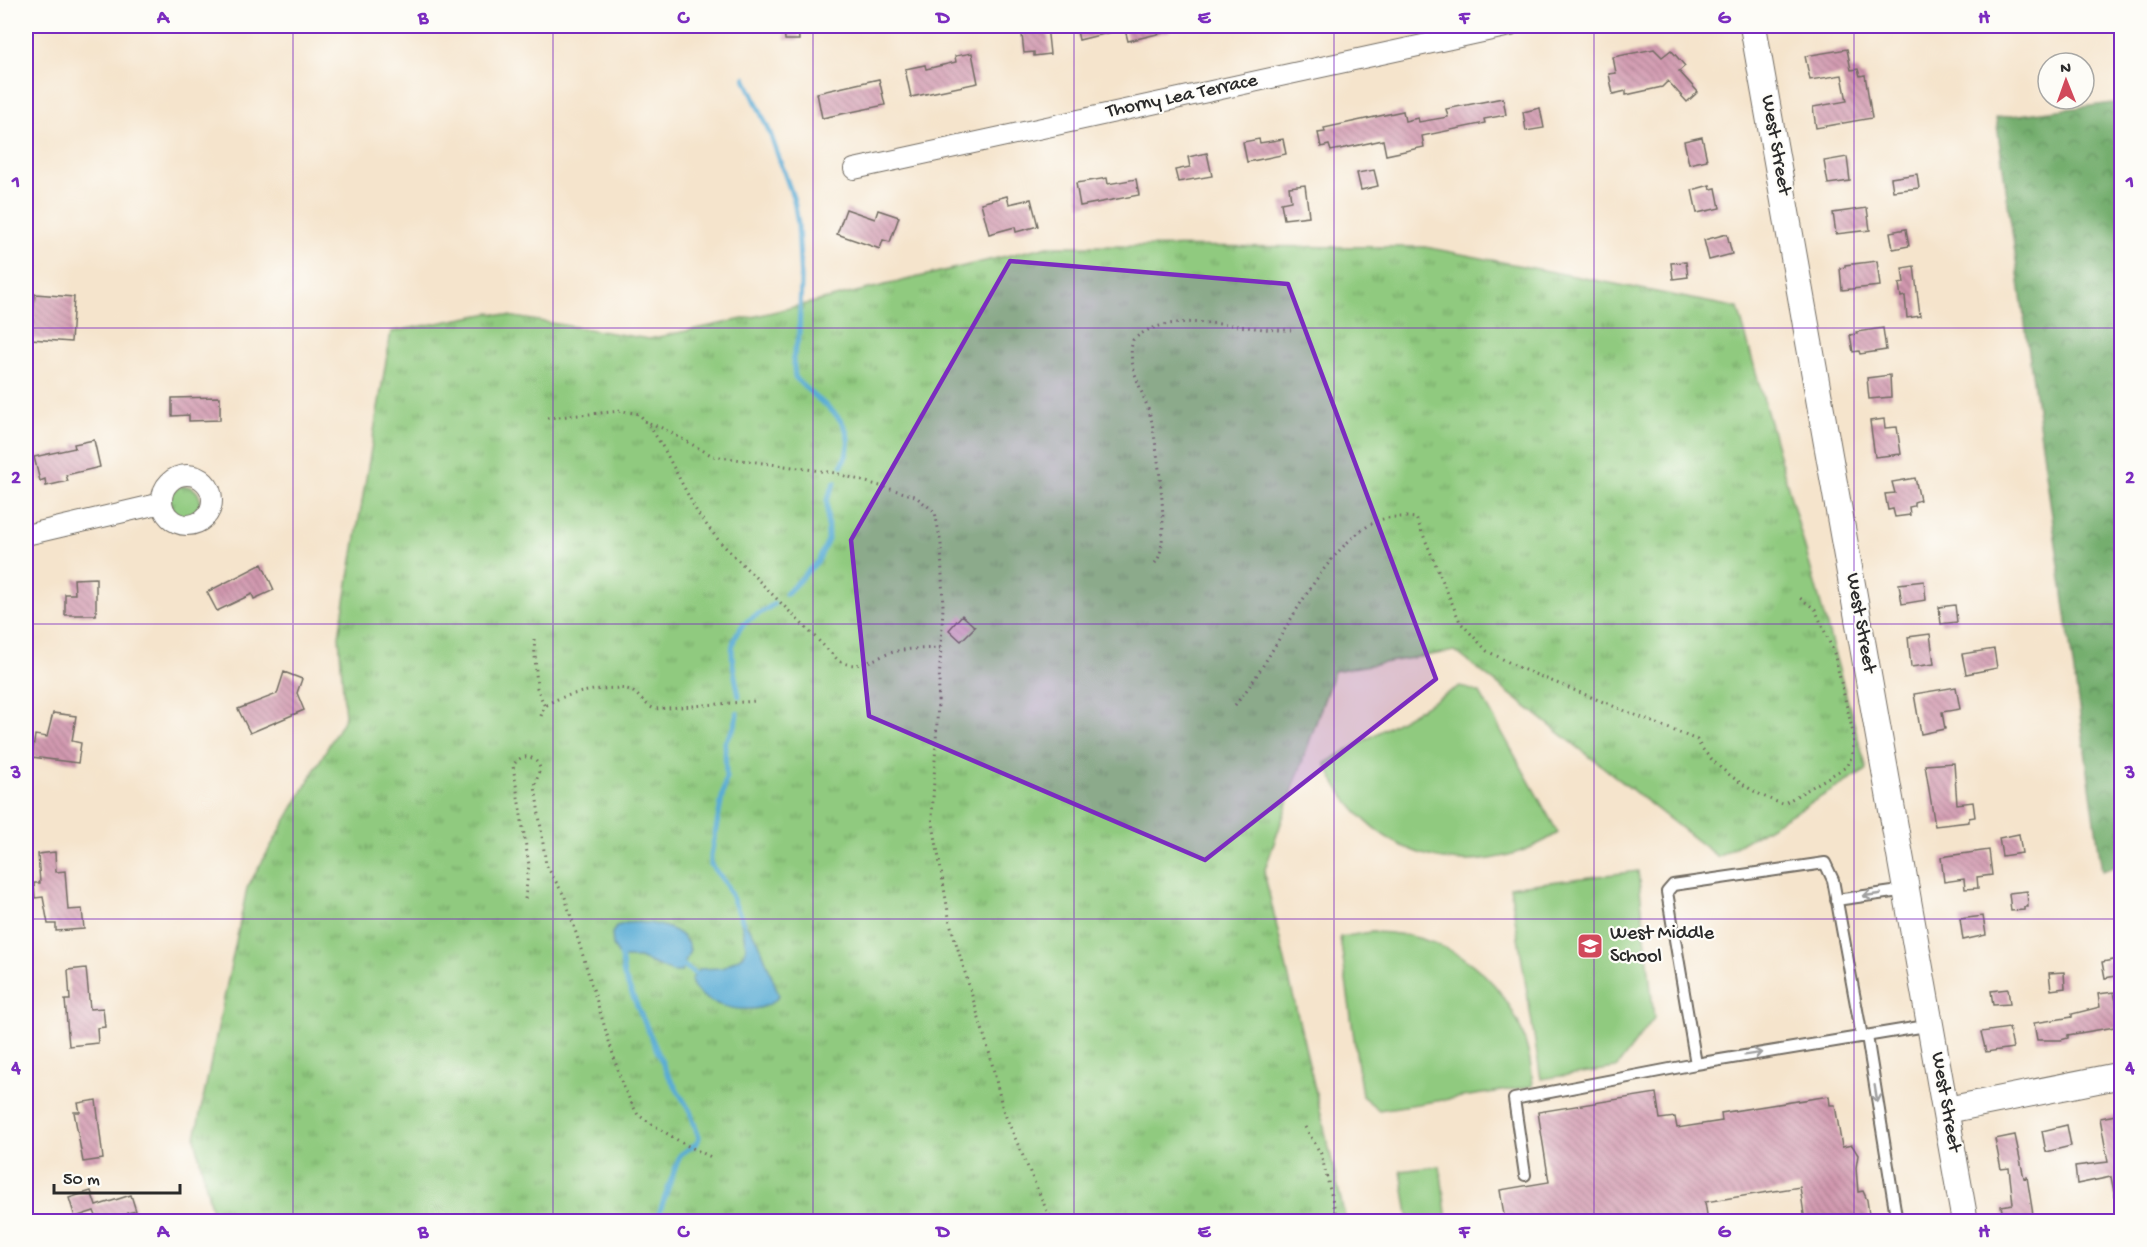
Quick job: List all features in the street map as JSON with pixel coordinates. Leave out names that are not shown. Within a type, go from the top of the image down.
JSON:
[{"type":"street","name":"Thorny Lea Terrace","points":[[854,169],[1510,26]]},
{"type":"street","name":"West Street","points":[[1753,26],[1965,1221]]},
{"type":"street","points":[[26,535],[162,503]]},
{"type":"street","points":[[1947,1110],[2121,1075]]},
{"type":"lane","points":[[1696,1064],[1667,892],[1669,888],[1673,885],[1825,863],[1831,871],[1865,1037],[1897,1221]]},
{"type":"lane","points":[[1836,900],[1908,890]]},
{"type":"lane","points":[[1525,1175],[1514,1099],[1696,1064],[1932,1025]]},
{"type":"path","points":[[1155,563],[1163,546],[1163,516],[1152,423],[1131,358],[1133,340],[1142,331],[1182,323],[1269,331],[1291,330]]},
{"type":"path","points":[[547,418],[622,411],[639,414],[664,449],[698,514],[720,542],[839,661],[846,665],[859,666],[897,651],[940,648]]},
{"type":"path","points":[[644,421],[662,428],[713,456],[817,469],[915,496],[929,504],[935,512],[941,544],[943,607],[932,819],[950,923],[990,1055],[1003,1110],[1046,1209],[1054,1221]]},
{"type":"path","points":[[1236,705],[1316,582],[1344,548],[1372,524],[1398,516],[1416,518],[1460,622],[1487,651],[1522,669],[1697,740],[1703,753],[1743,784],[1773,802],[1783,804],[1846,767],[1852,756],[1854,737],[1834,653],[1815,609],[1797,596]]},
{"type":"path","points":[[534,639],[537,688],[545,707]]},
{"type":"path","points":[[541,716],[545,707],[559,699],[620,687],[632,691],[644,705],[655,709],[756,700]]},
{"type":"path","points":[[525,899],[529,865],[513,766],[519,758],[526,756],[534,759],[540,768],[535,786],[546,865],[565,897],[623,1087],[638,1115],[682,1143],[713,1158]]},
{"type":"path","points":[[1305,1127],[1321,1154],[1338,1221]]},
{"type":"highlighted area","points":[[1010,261],[1288,284],[1436,679],[1205,860],[869,716],[851,540]]},
{"type":"green space","points":[[2121,102],[2122,864],[2102,871],[1996,118],[2051,111],[2096,111],[2096,105]]},
{"type":"green space","points":[[1048,246],[1425,247],[1738,308],[1867,770],[1718,857],[1455,651],[1334,671],[1264,872],[1346,1221],[214,1221],[195,1138],[247,888],[345,717],[339,636],[391,332],[490,313],[649,339],[752,317]]},
{"type":"green space","points":[[185,486],[195,491],[200,501],[195,511],[185,516],[175,511],[170,501],[175,491]]},
{"type":"green space","points":[[1460,686],[1480,693],[1558,833],[1524,850],[1490,859],[1457,861],[1424,855],[1394,842],[1367,822],[1343,796],[1325,763]]},
{"type":"green space","points":[[1638,871],[1654,1018],[1616,1068],[1541,1079],[1510,887]]},
{"type":"green space","points":[[1371,932],[1404,935],[1434,943],[1461,956],[1484,975],[1504,997],[1518,1023],[1528,1053],[1533,1086],[1379,1110],[1362,1096],[1340,937]]},
{"type":"green space","points":[[1440,1166],[1447,1221],[1409,1221],[1401,1171]]},
{"type":"water","points":[[740,917],[758,940],[779,995],[771,1003],[760,1008],[732,1008],[718,1004],[705,998],[696,990],[691,980],[699,969],[722,968],[744,955],[746,946]]},
{"type":"water","points":[[627,923],[655,924],[674,930],[681,935],[690,950],[681,972],[673,972],[639,958],[621,958],[613,946],[612,933],[617,926]]},
{"type":"building","points":[[784,26],[798,26],[799,40],[785,40]]},
{"type":"building","points":[[1021,26],[1047,26],[1050,54],[1034,56],[1034,52],[1024,53]]},
{"type":"building","points":[[1076,26],[1116,26],[1116,31],[1079,40]]},
{"type":"building","points":[[1124,26],[1169,26],[1170,31],[1128,41]]},
{"type":"building","points":[[1654,49],[1662,57],[1671,50],[1685,66],[1679,71],[1698,92],[1687,102],[1668,81],[1662,87],[1626,95],[1626,91],[1613,94],[1609,74],[1616,73],[1613,57]]},
{"type":"building","points":[[1847,49],[1851,70],[1858,69],[1860,76],[1865,75],[1872,118],[1816,128],[1813,107],[1847,101],[1842,75],[1810,80],[1805,56]]},
{"type":"building","points":[[972,53],[978,83],[911,97],[905,69],[925,65],[926,69],[956,62],[955,56]]},
{"type":"building","points":[[879,79],[885,105],[822,118],[817,93]]},
{"type":"building","points":[[1503,98],[1506,115],[1484,119],[1485,123],[1422,136],[1424,147],[1386,155],[1383,140],[1331,151],[1329,145],[1321,147],[1318,133],[1325,132],[1324,128],[1403,111],[1405,121],[1418,118],[1419,122],[1448,117],[1446,109]]},
{"type":"building","points":[[1540,108],[1544,128],[1526,131],[1523,112]]},
{"type":"building","points":[[1702,137],[1707,160],[1689,164],[1684,141]]},
{"type":"building","points":[[1259,139],[1260,143],[1283,139],[1286,154],[1247,162],[1243,142]]},
{"type":"building","points":[[1207,153],[1212,176],[1178,182],[1175,170],[1190,167],[1188,157]]},
{"type":"building","points":[[1847,157],[1850,181],[1828,184],[1824,161]]},
{"type":"building","points":[[1374,170],[1378,186],[1361,190],[1357,173]]},
{"type":"building","points":[[1917,174],[1919,188],[1893,191],[1891,178]]},
{"type":"building","points":[[1107,178],[1108,184],[1136,179],[1139,195],[1080,206],[1076,183]]},
{"type":"building","points":[[1305,185],[1309,216],[1284,219],[1281,203],[1291,201],[1289,187]]},
{"type":"building","points":[[1710,185],[1711,189],[1716,188],[1720,208],[1697,213],[1692,190]]},
{"type":"building","points":[[1007,196],[1009,204],[1031,199],[1038,226],[1016,232],[1015,227],[989,234],[981,203]]},
{"type":"building","points":[[1867,208],[1870,230],[1836,234],[1833,213]]},
{"type":"building","points":[[846,209],[875,219],[878,210],[899,217],[890,242],[883,240],[880,249],[837,234]]},
{"type":"building","points":[[1906,229],[1909,246],[1893,249],[1890,232]]},
{"type":"building","points":[[1727,234],[1732,254],[1709,260],[1704,240]]},
{"type":"building","points":[[1877,261],[1880,286],[1842,290],[1840,268],[1845,265]]},
{"type":"building","points":[[1686,262],[1688,277],[1673,279],[1671,263]]},
{"type":"building","points":[[1914,266],[1920,316],[1907,318],[1905,296],[1901,297],[1899,284],[1904,283],[1902,268]]},
{"type":"building","points":[[35,294],[74,297],[71,342],[31,339]]},
{"type":"building","points":[[1883,328],[1886,350],[1860,354],[1859,351],[1853,352],[1850,335]]},
{"type":"building","points":[[1890,375],[1891,397],[1869,399],[1867,378]]},
{"type":"building","points":[[220,397],[220,420],[189,421],[189,415],[172,416],[172,398]]},
{"type":"building","points":[[1884,419],[1885,428],[1897,427],[1901,454],[1875,457],[1870,421]]},
{"type":"building","points":[[94,440],[100,467],[66,475],[68,481],[46,486],[45,479],[40,481],[34,457],[75,448],[74,444]]},
{"type":"building","points":[[1915,478],[1920,500],[1914,502],[1914,506],[1909,507],[1910,515],[1895,517],[1893,509],[1888,510],[1885,494],[1895,493],[1892,482]]},
{"type":"building","points":[[262,564],[274,590],[254,599],[252,594],[217,611],[207,592]]},
{"type":"building","points":[[96,578],[96,615],[65,615],[65,594],[75,594],[74,579]]},
{"type":"building","points":[[1924,581],[1926,600],[1902,604],[1899,584]]},
{"type":"building","points":[[1955,605],[1957,622],[1941,624],[1939,607]]},
{"type":"building","points":[[962,615],[975,627],[961,641],[949,630]]},
{"type":"building","points":[[1930,634],[1934,664],[1911,667],[1908,637]]},
{"type":"building","points":[[1994,649],[1997,668],[1966,674],[1962,654]]},
{"type":"building","points":[[284,672],[302,679],[297,693],[304,710],[250,733],[238,709],[277,694]]},
{"type":"building","points":[[1956,687],[1960,709],[1942,712],[1945,729],[1921,734],[1914,694]]},
{"type":"building","points":[[53,713],[76,716],[72,741],[81,743],[78,763],[32,757],[35,735],[47,737]]},
{"type":"building","points":[[1954,763],[1957,804],[1973,802],[1975,817],[1969,818],[1969,822],[1935,826],[1925,765]]},
{"type":"building","points":[[2019,834],[2022,853],[2002,856],[1999,838]]},
{"type":"building","points":[[1989,850],[1992,875],[1977,877],[1978,888],[1965,889],[1964,879],[1944,882],[1941,857]]},
{"type":"building","points":[[55,852],[56,872],[65,871],[68,910],[82,909],[84,929],[56,931],[56,924],[48,924],[43,897],[35,898],[34,883],[40,883],[38,854]]},
{"type":"building","points":[[2027,891],[2028,907],[2024,907],[2024,910],[2011,911],[2009,893]]},
{"type":"building","points":[[1983,916],[1986,935],[1963,940],[1960,919]]},
{"type":"building","points":[[2119,959],[2121,975],[2105,978],[2102,962]]},
{"type":"building","points":[[86,968],[90,1009],[103,1008],[105,1027],[97,1028],[98,1043],[69,1046],[65,1000],[70,1000],[68,970]]},
{"type":"building","points":[[2064,972],[2065,988],[2051,990],[2049,973]]},
{"type":"building","points":[[2008,989],[2010,1004],[1993,1005],[1991,991]]},
{"type":"building","points":[[2114,992],[2121,1026],[2068,1035],[2068,1038],[2061,1040],[2037,1040],[2034,1023],[2072,1017],[2072,1014],[2100,1007],[2098,994]]},
{"type":"building","points":[[2009,1028],[2013,1048],[1986,1052],[1981,1032]]},
{"type":"building","points":[[1656,1093],[1660,1119],[1675,1117],[1677,1128],[1722,1121],[1721,1113],[1829,1096],[1830,1105],[1835,1105],[1842,1147],[1852,1145],[1858,1155],[1856,1168],[1858,1192],[1863,1191],[1867,1200],[1870,1221],[1805,1221],[1800,1187],[1705,1202],[1708,1221],[1505,1221],[1500,1190],[1549,1182],[1538,1112]]},
{"type":"building","points":[[96,1100],[103,1159],[83,1162],[74,1112],[80,1112],[78,1103]]},
{"type":"building","points":[[2121,1114],[2121,1197],[2115,1197],[2111,1177],[2077,1184],[2075,1166],[2108,1162],[2100,1118]]},
{"type":"building","points":[[2067,1125],[2071,1146],[2046,1152],[2042,1131]]},
{"type":"building","points":[[2015,1135],[2024,1178],[2027,1177],[2034,1221],[2004,1221],[2001,1206],[2013,1204],[2009,1168],[2001,1169],[1995,1139]]},
{"type":"building","points":[[91,1191],[96,1206],[131,1195],[136,1211],[127,1213],[130,1221],[98,1221],[94,1211],[75,1217],[69,1198]]},
{"type":"waterway","points":[[745,78],[770,133],[794,200],[798,224],[801,283],[799,335],[793,358],[795,377],[837,416],[844,426],[848,437],[848,450],[842,465]]},
{"type":"waterway","points":[[786,594],[818,561],[828,540],[827,500],[835,482]]},
{"type":"waterway","points":[[739,696],[732,654],[736,636],[741,627],[750,619],[774,604]]},
{"type":"waterway","points":[[737,713],[735,726],[725,742],[726,777],[711,865],[726,884],[743,922]]},
{"type":"waterway","points":[[621,953],[624,976],[667,1073],[690,1111],[699,1138],[697,1143],[680,1155],[656,1222]]},
{"type":"waterway","points":[[679,962],[698,976]]},
{"type":"place","name":"West Middle School","points":[[1590,946]]}]
